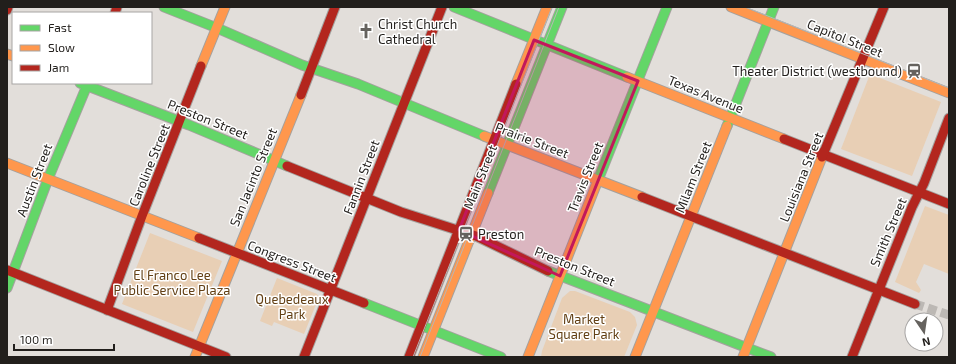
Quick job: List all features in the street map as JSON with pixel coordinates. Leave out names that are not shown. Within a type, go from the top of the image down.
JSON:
[{"type":"main road","name":"Prairie Street","points":[[164,7],[312,68],[358,84],[451,123],[691,217],[785,252],[915,304]]},
{"type":"main road","name":"Caroline Street","points":[[107,310],[142,216],[226,7]]},
{"type":"main road","name":"San Jacinto Street","points":[[196,357],[236,253],[312,68],[335,7]]},
{"type":"main road","name":"Fannin Street","points":[[304,357],[442,7]]},
{"type":"main road","name":"Texas Avenue","points":[[454,7],[949,204]]},
{"type":"main road","name":"Main Street","points":[[408,357],[547,7]]},
{"type":"main road","name":"Main Street","points":[[423,357],[562,7]]},
{"type":"main road","name":"Travis Street","points":[[528,357],[667,7]]},
{"type":"main road","name":"Capitol Street","points":[[731,7],[949,93]]},
{"type":"main road","name":"Milam Street","points":[[635,357],[774,7]]},
{"type":"main road","name":"Louisiana Street","points":[[743,357],[823,155],[884,7]]},
{"type":"main road","name":"Preston Street","points":[[85,84],[367,199],[401,212],[472,234],[560,276],[771,357]]},
{"type":"main road","name":"Austin Street","points":[[7,288],[10,272],[85,84]]},
{"type":"main road","name":"Smith Street","points":[[852,357],[878,290],[924,183],[949,118]]},
{"type":"main road","name":"Congress Street","points":[[7,163],[501,357]]},
{"type":"main road","points":[[10,272],[226,357]]},
{"type":"highlighted area","points":[[534,40],[638,81],[560,276],[459,230]]},
{"type":"green space","points":[[870,74],[941,102],[912,176],[841,149]]},
{"type":"green space","points":[[925,206],[949,215],[949,274],[924,264],[916,282],[921,290],[919,293],[895,282]]},
{"type":"green space","name":"El Franco Lee Public Service Plaza","points":[[150,233],[222,261],[193,332],[122,304]]},
{"type":"green space","name":"Quebedeaux Park","points":[[277,278],[317,294],[319,297],[304,334],[274,322],[272,326],[260,321]]},
{"type":"green space","name":"Market Square Park","points":[[570,291],[575,291],[630,312],[635,317],[637,325],[624,357],[541,357],[562,298]]},
{"type":"tunnel","points":[[915,304],[949,315]]},
{"type":"tram line","points":[[413,357],[552,7]]},
{"type":"tram line","points":[[420,357],[559,7]]},
{"type":"tram line","points":[[745,7],[949,88]]},
{"type":"traffic: fast","points":[[164,7],[302,65],[358,84],[484,136]]},
{"type":"traffic: fast","points":[[454,7],[627,77]]},
{"type":"traffic: fast","points":[[488,193],[562,7]]},
{"type":"traffic: fast","points":[[598,180],[667,7]]},
{"type":"traffic: fast","points":[[727,126],[774,7]]},
{"type":"traffic: fast","points":[[83,84],[189,125],[287,166]]},
{"type":"traffic: fast","points":[[7,288],[48,179],[88,84]]},
{"type":"traffic: fast","points":[[548,271],[771,357]]},
{"type":"traffic: fast","points":[[364,303],[501,357]]},
{"type":"traffic: slow","points":[[201,66],[225,7]]},
{"type":"traffic: slow","points":[[516,84],[547,7]]},
{"type":"traffic: slow","points":[[731,7],[949,93]]},
{"type":"traffic: slow","points":[[7,54],[12,56]]},
{"type":"traffic: slow","points":[[627,77],[784,139]]},
{"type":"traffic: slow","points":[[195,357],[301,95]]},
{"type":"traffic: slow","points":[[635,357],[727,126]]},
{"type":"traffic: slow","points":[[484,136],[642,197]]},
{"type":"traffic: slow","points":[[743,357],[822,157]]},
{"type":"traffic: slow","points":[[7,163],[199,238]]},
{"type":"traffic: slow","points":[[528,357],[598,180]]},
{"type":"traffic: slow","points":[[423,357],[488,193]]},
{"type":"traffic: jam","points":[[115,12],[117,7]]},
{"type":"traffic: jam","points":[[301,95],[335,7]]},
{"type":"traffic: jam","points":[[304,357],[442,7]]},
{"type":"traffic: jam","points":[[822,157],[884,7]]},
{"type":"traffic: jam","points":[[107,310],[201,66]]},
{"type":"traffic: jam","points":[[409,357],[516,84]]},
{"type":"traffic: jam","points":[[852,357],[912,207],[924,183],[949,118]]},
{"type":"traffic: jam","points":[[784,139],[949,204]]},
{"type":"traffic: jam","points":[[287,166],[401,212],[476,236],[548,271]]},
{"type":"traffic: jam","points":[[642,197],[915,304]]},
{"type":"traffic: jam","points":[[199,238],[364,303]]},
{"type":"traffic: jam","points":[[7,270],[226,357]]},
{"type":"place","name":"Christ Church Cathedral","points":[[366,31]]},
{"type":"place","name":"Theater District (westbound)","points":[[914,71]]},
{"type":"place","name":"Preston","points":[[466,234]]}]
